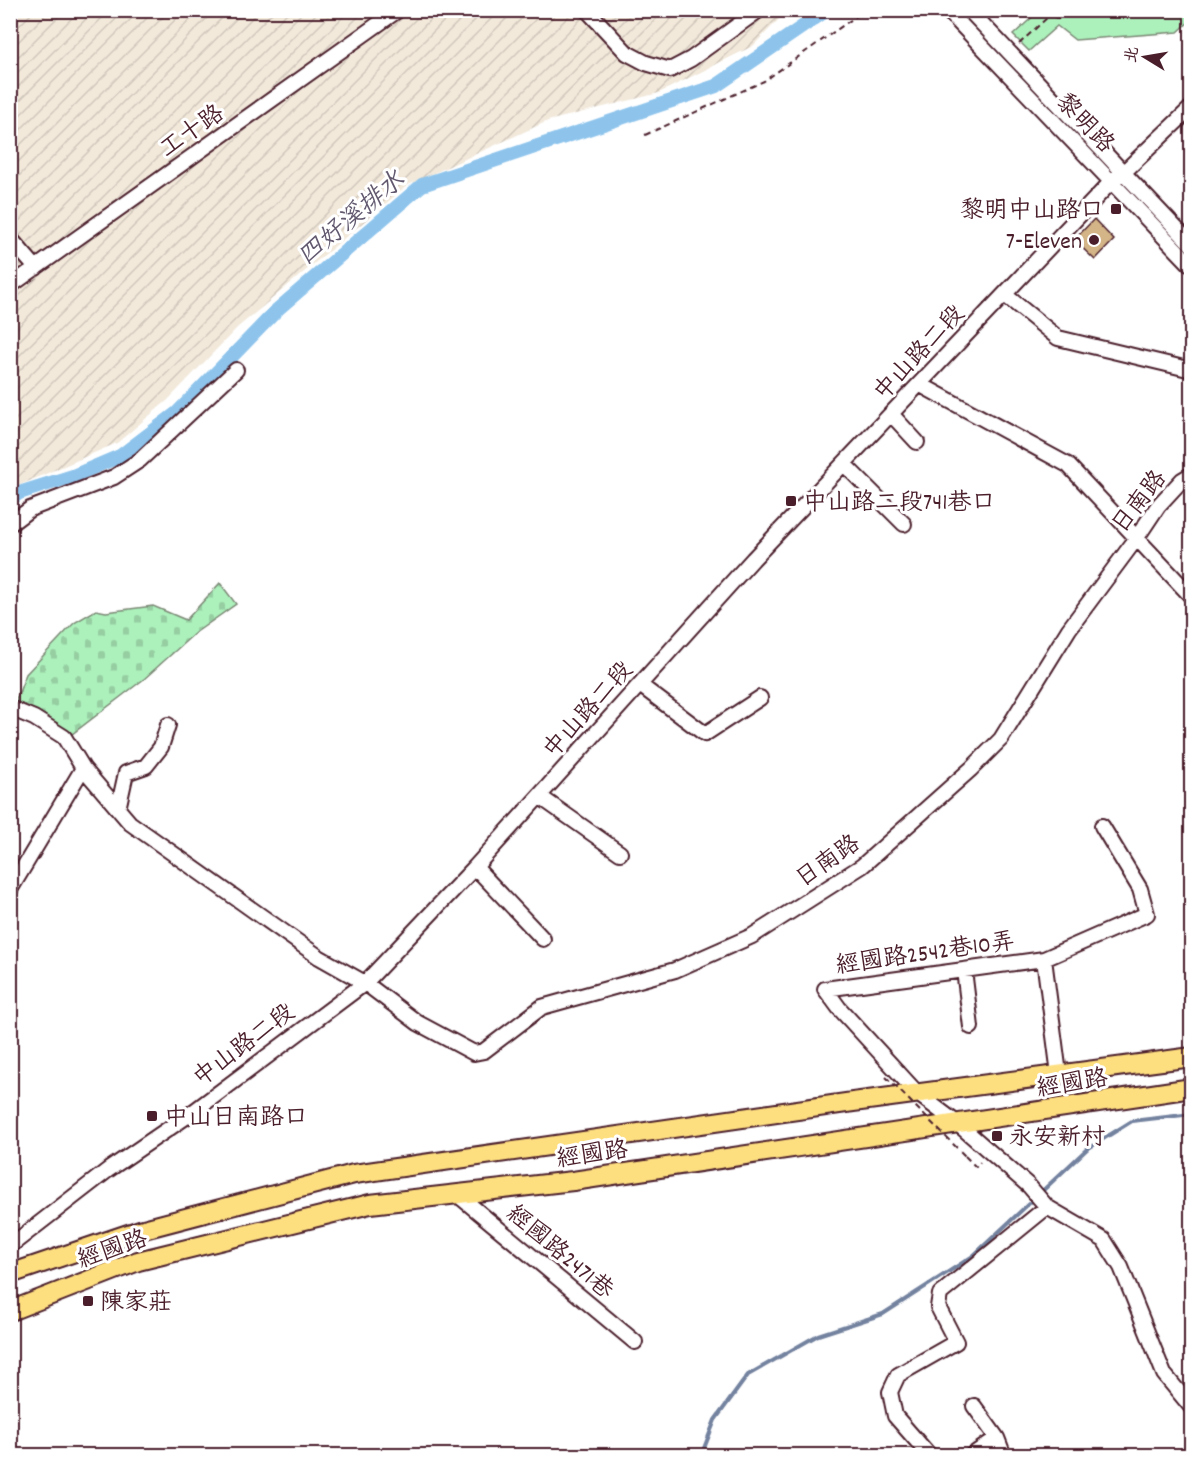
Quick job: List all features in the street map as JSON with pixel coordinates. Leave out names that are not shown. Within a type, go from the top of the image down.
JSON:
[{"type":"main road","name":"經國路","points":[[10,1274],[140,1230],[354,1174],[1191,1057]]},
{"type":"main road","name":"經國路","points":[[11,1311],[138,1261],[370,1204],[573,1181],[879,1133],[958,1124],[1191,1088]]},
{"type":"street","name":"工十路","points":[[10,286],[398,10]]},
{"type":"street","points":[[587,10],[627,53],[646,63],[670,70],[691,59],[759,10]]},
{"type":"street","name":"黎明路","points":[[947,10],[1191,266]]},
{"type":"street","name":"黎明路","points":[[969,10],[1189,237]]},
{"type":"street","name":"中山路二段","points":[[10,1246],[108,1170],[193,1112],[365,983],[475,867],[753,559],[921,385],[1112,181],[1191,107]]},
{"type":"street","points":[[10,238],[36,268]]},
{"type":"street","points":[[1005,295],[1058,338],[1191,370]]},
{"type":"street","points":[[10,524],[30,509],[114,477],[140,460],[236,370]]},
{"type":"street","points":[[921,385],[1068,465],[1191,597]]},
{"type":"street","points":[[892,415],[917,442]]},
{"type":"street","points":[[844,464],[904,524]]},
{"type":"street","name":"日南路","points":[[365,983],[418,1023],[474,1053],[484,1051],[542,1007],[675,970],[752,936],[862,866],[993,747],[1069,629],[1158,506],[1182,480],[1191,474]]},
{"type":"street","points":[[640,685],[705,734],[760,698]]},
{"type":"street","points":[[10,708],[34,718],[64,738],[83,768],[130,823],[319,957],[365,983]]},
{"type":"street","points":[[118,809],[126,773],[146,766],[160,747],[168,725]]},
{"type":"street","points":[[10,890],[83,768]]},
{"type":"street","points":[[539,796],[621,853]]},
{"type":"street","name":"經國路2542巷10弄","points":[[918,1094],[839,1008],[825,989],[1038,960],[1147,914],[1140,889],[1102,826]]},
{"type":"street","points":[[475,867],[543,939]]},
{"type":"street","points":[[1038,960],[1059,1074]]},
{"type":"street","points":[[964,970],[971,1027]]},
{"type":"street","points":[[918,1094],[958,1124],[1029,1186],[1044,1204],[1104,1240],[1125,1276],[1164,1374],[1191,1408]]},
{"type":"street","name":"經國路2471巷","points":[[458,1195],[635,1342]]},
{"type":"street","points":[[930,1455],[895,1416],[890,1392],[898,1375],[956,1342],[938,1307],[940,1294],[1044,1204]]},
{"type":"street","points":[[974,1406],[997,1438],[1005,1455]]},
{"type":"street","points":[[971,1455],[997,1438]]},
{"type":"path","points":[[645,135],[764,81],[865,10]]},
{"type":"path","points":[[1046,10],[1050,15],[1059,18],[1069,11],[1077,13],[1084,10]]},
{"type":"path","points":[[1118,10],[1132,10]]},
{"type":"path","points":[[1010,53],[1050,15]]},
{"type":"path","points":[[1187,880],[1191,878]]},
{"type":"path","points":[[886,1077],[976,1167],[981,1162],[975,1156]]},
{"type":"shaded area","points":[[11,11],[787,11],[753,46],[659,93],[548,121],[408,185],[237,328],[168,400],[117,443],[11,489]]},
{"type":"green space","points":[[1039,11],[1191,11],[1191,20],[1178,32],[1075,40],[1057,26],[1029,51],[1013,35]]},
{"type":"green space","points":[[220,583],[236,604],[195,633],[144,679],[72,734],[15,703],[26,674],[74,623],[96,610],[106,612],[153,606],[186,620]]},
{"type":"building","name":"7-Eleven","points":[[1094,219],[1114,240],[1095,260],[1074,240]]},
{"type":"waterway","name":"四好溪排水","points":[[10,500],[19,493],[73,476],[120,456],[178,412],[278,309],[422,185],[716,86],[827,10]]},
{"type":"waterway","points":[[701,1456],[715,1420],[748,1375],[818,1335],[883,1314],[973,1256],[1087,1149],[1132,1121],[1192,1114]]},
{"type":"place","name":"黎明中山路口","points":[[1116,209]]},
{"type":"place","name":"7-Eleven","points":[[1094,240]]},
{"type":"place","name":"中山路二段741巷口","points":[[791,501]]},
{"type":"place","name":"中山日南路口","points":[[152,1116]]},
{"type":"place","name":"永安新村","points":[[997,1136]]},
{"type":"place","name":"陳家莊","points":[[88,1301]]}]
